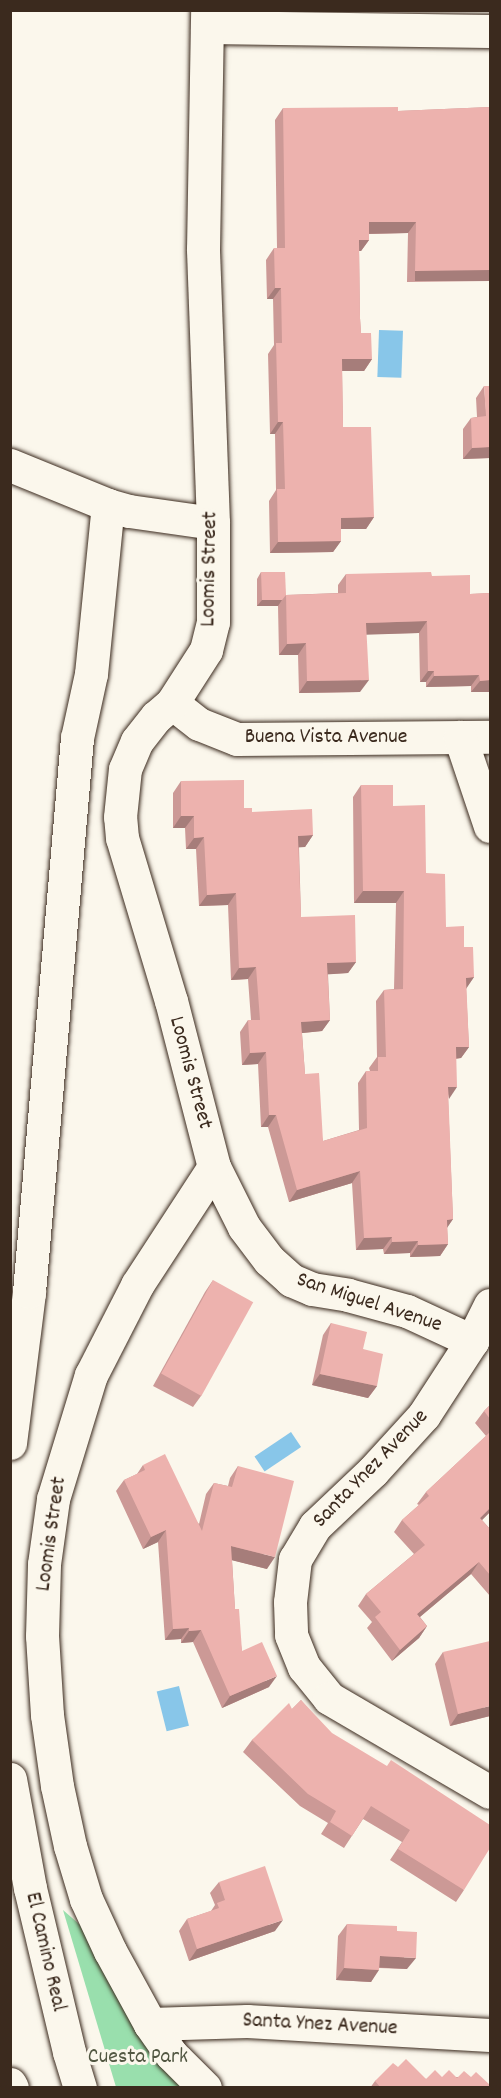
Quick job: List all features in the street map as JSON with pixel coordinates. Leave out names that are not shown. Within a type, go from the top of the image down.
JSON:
[{"type":"main road","points":[[207,19],[490,31]]},
{"type":"main road","name":"Loomis Street","points":[[205,2088],[171,2054],[150,2024],[110,1952],[86,1899],[70,1846],[57,1786],[47,1714],[42,1636],[44,1564],[53,1499],[91,1375],[137,1285],[214,1167],[171,1001],[122,838],[121,798],[126,769],[137,741],[156,717],[172,703],[206,650],[213,622],[213,523],[203,249],[207,19]]},
{"type":"main road","points":[[10,465],[43,476],[108,505],[129,511],[213,523]]},
{"type":"main road","points":[[10,1443],[29,1292],[77,738],[91,674],[108,505]]},
{"type":"main road","name":"Buena Vista Avenue","points":[[172,703],[199,724],[237,739],[475,737]]},
{"type":"main road","points":[[475,737],[490,826]]},
{"type":"main road","name":"San Miguel Avenue","points":[[214,1167],[244,1227],[269,1260],[291,1280],[312,1289],[348,1295],[407,1311],[472,1341]]},
{"type":"main road","name":"Santa Ynez Avenue","points":[[490,1305],[472,1341],[424,1415],[373,1471],[315,1526],[295,1559],[290,1602],[291,1635],[304,1666],[329,1698],[490,1792]]},
{"type":"main road","name":"El Camino Real","points":[[10,1779],[30,1888],[69,2052],[80,2088]]},
{"type":"main road","name":"Santa Ynez Avenue","points":[[150,2024],[247,2021],[490,2035]]},
{"type":"green space","name":"Cuesta Park","points":[[63,1910],[110,1951],[205,2087],[116,2087]]},
{"type":"water","points":[[379,330],[403,331],[401,378],[377,377]]},
{"type":"water","points":[[291,1432],[301,1447],[265,1472],[255,1457]]},
{"type":"water","points":[[179,1686],[189,1726],[167,1731],[157,1692]]},
{"type":"building","points":[[398,107],[398,111],[490,107],[490,270],[415,271],[416,222],[369,222],[369,240],[359,240],[360,318],[361,333],[371,333],[372,359],[342,359],[343,427],[371,427],[374,517],[341,518],[341,541],[278,542],[277,489],[285,489],[283,422],[278,422],[276,343],[282,343],[281,288],[275,288],[274,248],[285,248],[283,108]]},
{"type":"building","points":[[484,386],[490,386],[490,447],[472,448],[471,418],[486,416]]},
{"type":"building","points":[[261,572],[285,572],[286,595],[282,600],[262,600]]},
{"type":"building","points":[[431,572],[432,576],[470,575],[470,594],[490,593],[490,680],[480,681],[479,675],[434,676],[434,671],[428,671],[427,621],[366,623],[369,680],[307,681],[306,643],[287,644],[286,595],[346,593],[346,574]]},
{"type":"building","points":[[244,780],[244,808],[252,808],[252,812],[312,809],[313,835],[298,836],[301,917],[355,915],[356,962],[327,963],[330,1020],[301,1022],[305,1074],[319,1073],[323,1141],[367,1128],[366,1071],[378,1071],[378,1057],[386,1057],[384,990],[403,989],[404,891],[363,891],[361,785],[393,785],[393,806],[425,805],[426,873],[445,874],[446,927],[464,926],[464,947],[473,947],[474,977],[466,978],[469,1047],[456,1047],[457,1087],[448,1087],[453,1219],[447,1220],[448,1244],[418,1245],[418,1241],[392,1242],[392,1237],[364,1238],[360,1171],[297,1190],[276,1115],[269,1115],[266,1052],[250,1053],[248,1020],[260,1020],[256,967],[239,968],[236,893],[207,895],[204,837],[194,838],[194,816],[181,816],[181,781]]},
{"type":"building","points":[[213,1280],[253,1302],[201,1396],[161,1374]]},
{"type":"building","points":[[331,1323],[367,1332],[363,1349],[383,1354],[377,1386],[320,1374]]},
{"type":"building","points":[[490,1405],[490,1419],[484,1411]]},
{"type":"building","points":[[490,1432],[490,1508],[480,1518],[490,1529],[490,1575],[479,1562],[417,1614],[427,1626],[400,1650],[375,1617],[381,1612],[366,1594],[425,1545],[402,1520],[429,1496],[426,1492]]},
{"type":"building","points":[[165,1454],[202,1531],[214,1483],[232,1487],[238,1466],[294,1481],[275,1557],[231,1546],[235,1609],[239,1609],[242,1651],[262,1642],[277,1676],[230,1696],[201,1630],[173,1629],[166,1530],[151,1537],[124,1480],[145,1470],[143,1465]]},
{"type":"building","points":[[490,1641],[490,1706],[458,1714],[443,1652]]},
{"type":"building","points":[[301,1700],[332,1733],[387,1766],[391,1760],[490,1825],[490,1848],[464,1890],[398,1849],[410,1830],[371,1806],[352,1836],[330,1822],[336,1811],[308,1794],[252,1740],[289,1703],[292,1709]]},
{"type":"building","points":[[265,1866],[283,1920],[197,1949],[187,1919],[219,1908],[217,1903],[225,1900],[219,1882]]},
{"type":"building","points":[[347,1924],[397,1926],[397,1931],[417,1932],[416,1958],[380,1956],[379,1970],[344,1968]]},
{"type":"building","points":[[406,2059],[426,2079],[435,2070],[442,2077],[449,2070],[457,2078],[464,2071],[471,2077],[476,2072],[490,2085],[490,2088],[381,2088],[375,2081],[393,2063],[398,2067]]}]
